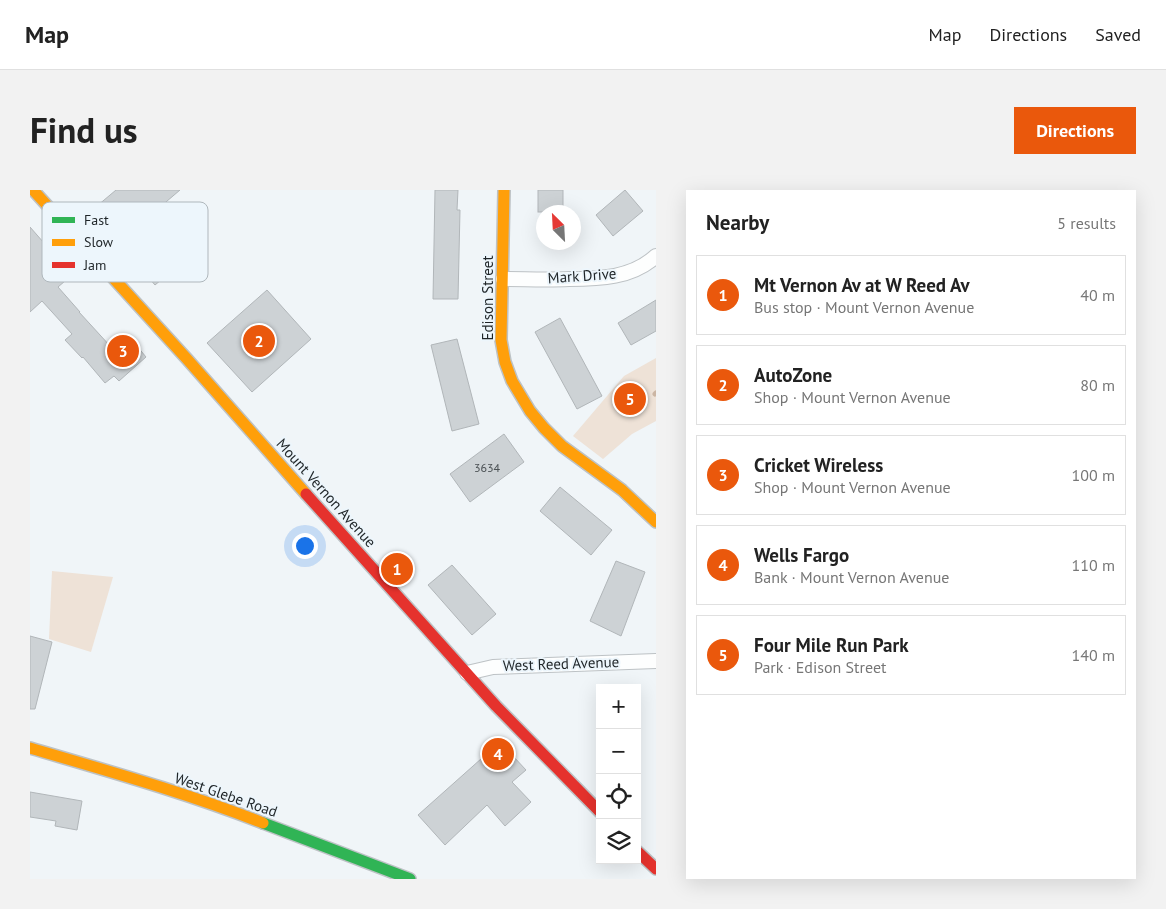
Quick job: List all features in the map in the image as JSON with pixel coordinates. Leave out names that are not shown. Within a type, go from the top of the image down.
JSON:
[{"type":"main road","name":"Mount Vernon Avenue","points":[[34,190],[45,202]]},
{"type":"main road","name":"Edison Street","points":[[504,190],[501,340],[505,362],[512,381],[530,411],[562,446],[622,490],[656,522]]},
{"type":"main road","name":"Mount Vernon Avenue","points":[[117,282],[496,706],[596,808]]},
{"type":"main road","name":"West Glebe Road","points":[[30,748],[110,771],[233,811],[410,879]]},
{"type":"main road","points":[[641,855],[656,869]]},
{"type":"street","name":"Mark Drive","points":[[503,279],[593,279],[616,276],[636,270],[656,256]]},
{"type":"street","name":"West Reed Avenue","points":[[467,673],[493,667],[656,661]]},
{"type":"shaded area","points":[[656,358],[656,421],[632,434],[603,459],[573,436],[624,376]]},
{"type":"shaded area","points":[[52,571],[113,577],[91,652],[49,639]]},
{"type":"building","points":[[116,190],[180,190],[166,202],[102,202]]},
{"type":"building","points":[[435,190],[458,190],[457,210],[460,210],[458,299],[433,299]]},
{"type":"building","points":[[538,190],[563,190],[563,205],[538,205]]},
{"type":"building","points":[[625,190],[643,211],[613,236],[596,215]]},
{"type":"building","points":[[30,227],[42,241],[42,282],[64,282],[58,287],[111,347],[127,334],[146,357],[119,381],[114,376],[105,383],[83,357],[65,340],[72,334],[42,301],[30,312]]},
{"type":"building","points":[[267,290],[311,339],[252,392],[207,343]]},
{"type":"building","points":[[656,300],[656,331],[631,345],[618,323]]},
{"type":"building","points":[[560,318],[602,396],[577,409],[535,332]]},
{"type":"building","points":[[457,339],[479,424],[452,431],[431,345]]},
{"type":"building","points":[[504,434],[524,462],[470,502],[450,474]]},
{"type":"building","points":[[560,487],[612,530],[591,555],[540,511]]},
{"type":"building","points":[[616,561],[645,572],[621,636],[590,621]]},
{"type":"building","points":[[452,565],[496,614],[472,635],[428,585]]},
{"type":"building","points":[[30,636],[52,642],[35,709],[30,709]]},
{"type":"building","points":[[500,742],[526,770],[512,782],[531,802],[505,826],[487,805],[445,845],[418,815]]},
{"type":"building","points":[[30,792],[82,801],[77,830],[55,826],[56,821],[30,817]]},
{"type":"traffic: fast","points":[[263,823],[410,879]]},
{"type":"traffic: slow","points":[[33,190],[44,202]]},
{"type":"traffic: slow","points":[[504,190],[501,340],[505,362],[512,381],[530,411],[562,446],[622,490],[656,522]]},
{"type":"traffic: slow","points":[[117,282],[306,494]]},
{"type":"traffic: slow","points":[[30,748],[176,792],[263,823]]},
{"type":"traffic: jam","points":[[306,494],[496,706],[596,808]]},
{"type":"traffic: jam","points":[[641,855],[656,869]]},
{"type":"place","name":"AutoZone","points":[[259,341]]},
{"type":"place","name":"Cricket Wireless","points":[[123,351]]},
{"type":"place","name":"Four Mile Run Park","points":[[630,399]]},
{"type":"place","name":"Mt Vernon Av at W Reed Av","points":[[397,569]]},
{"type":"place","name":"Wells Fargo","points":[[498,754]]}]
